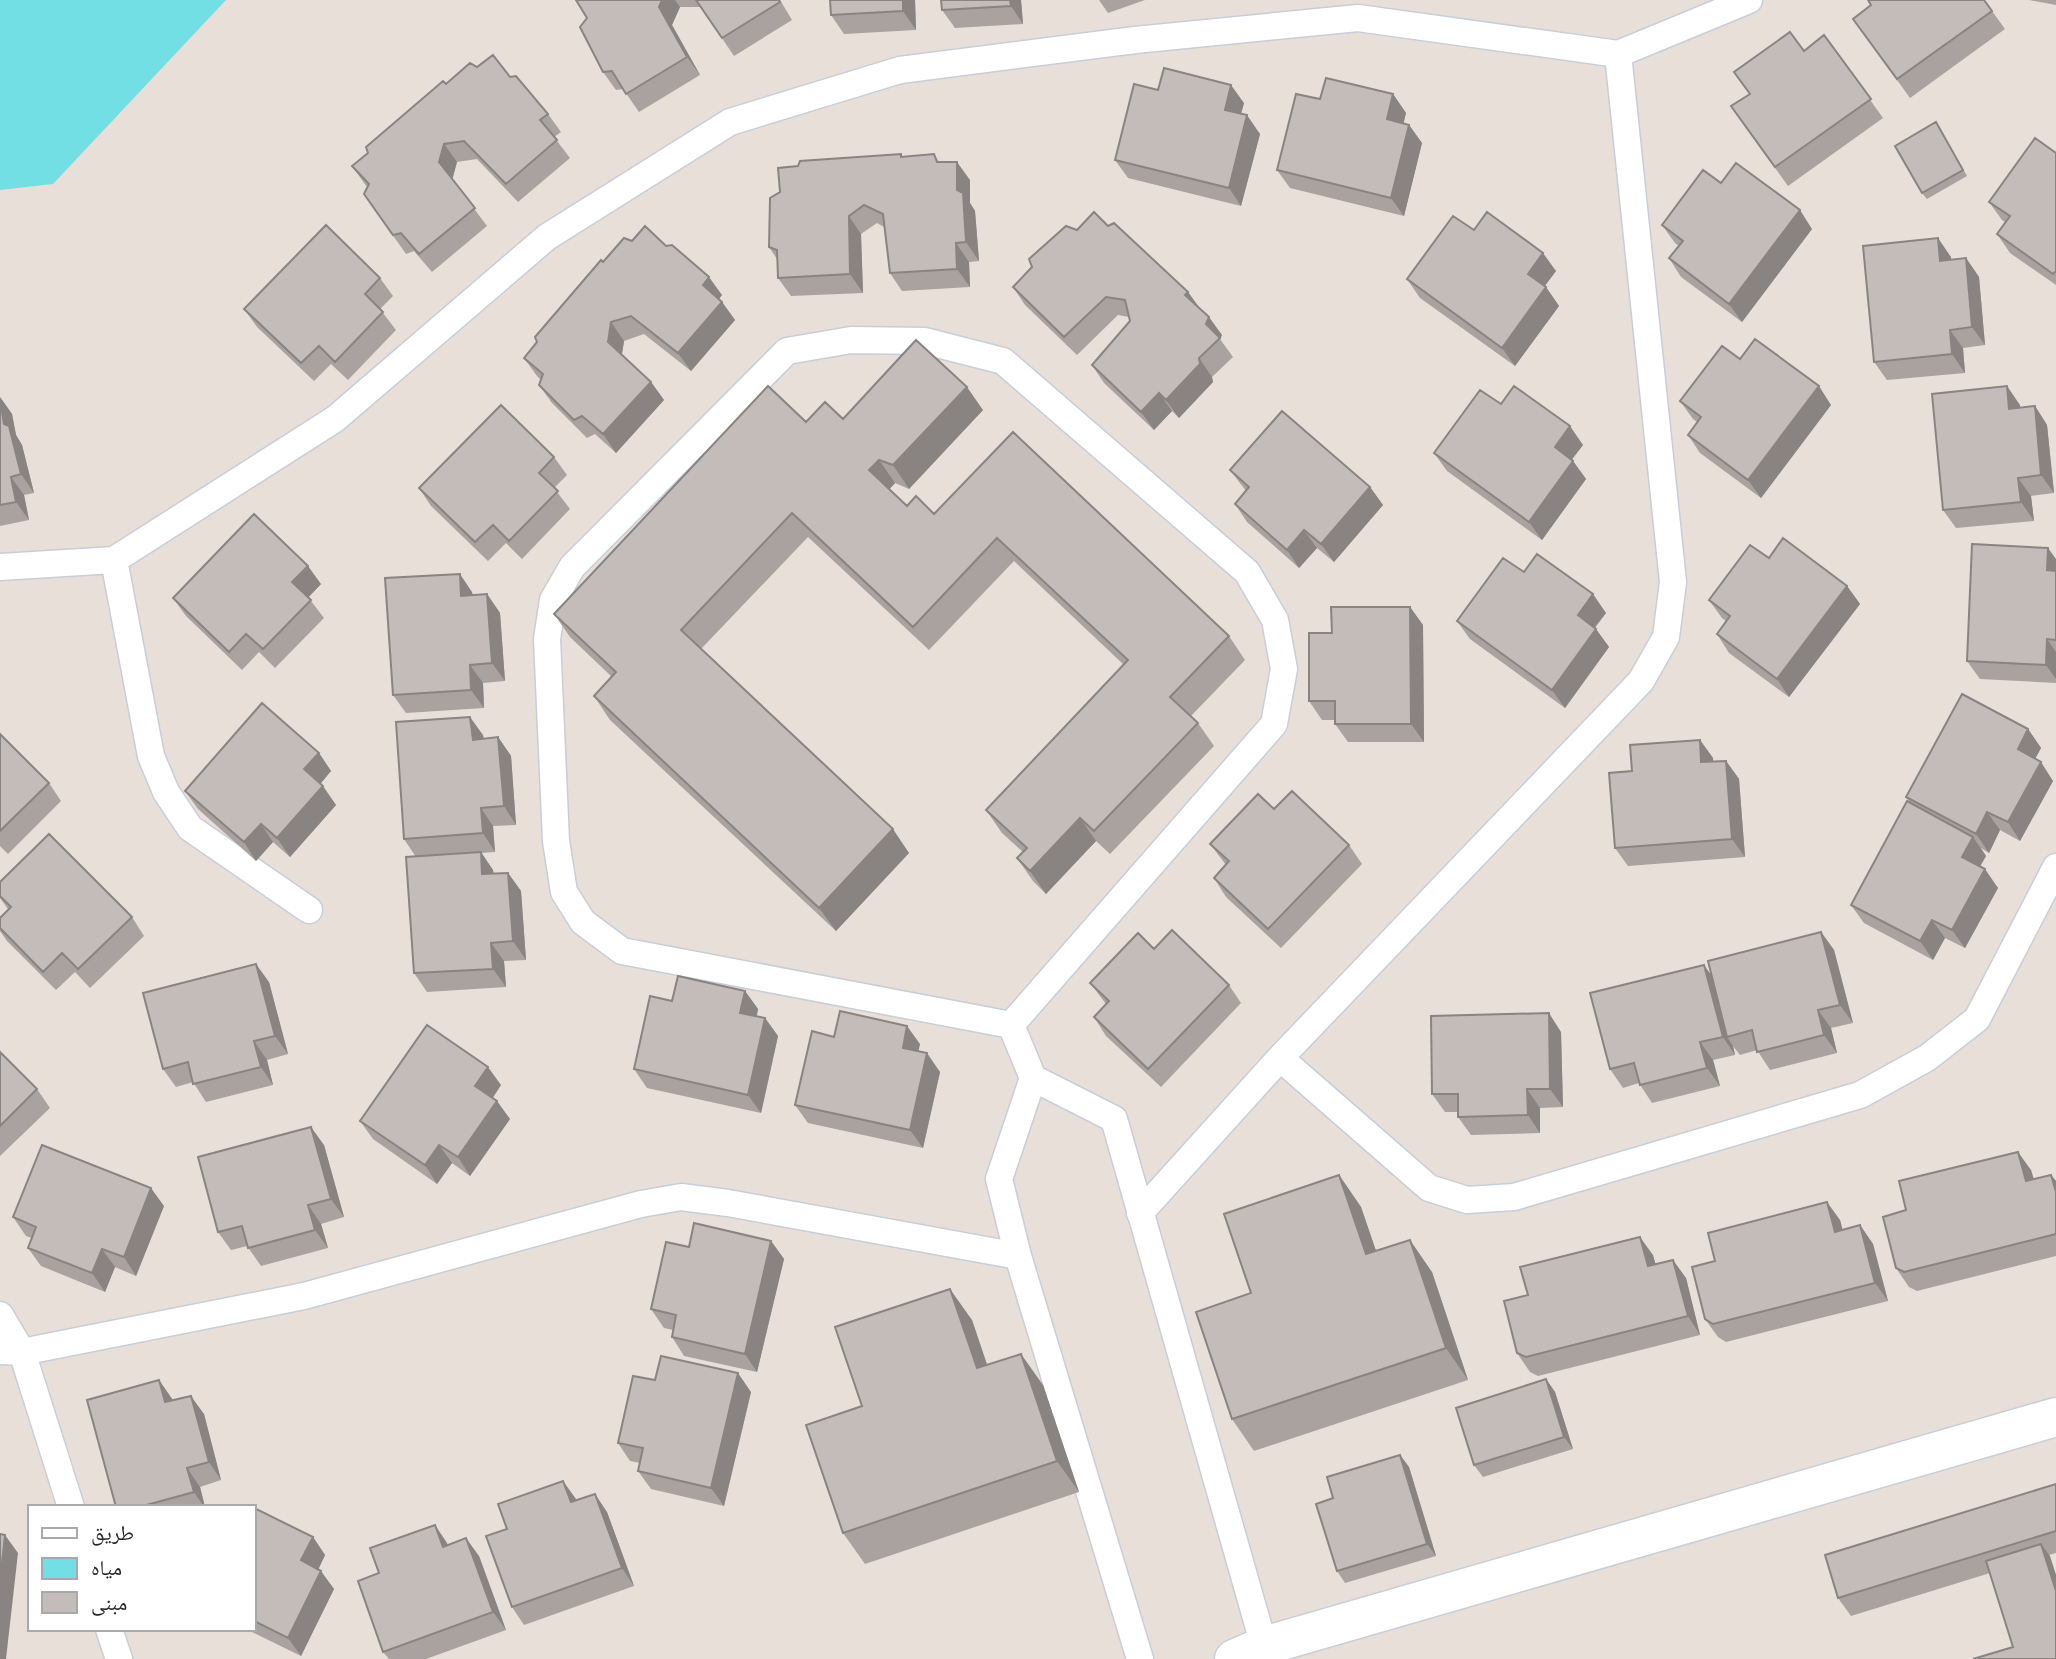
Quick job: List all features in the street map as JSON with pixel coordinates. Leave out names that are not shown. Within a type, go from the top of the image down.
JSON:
[{"type":"street","points":[[1249,1652],[2056,1417]]},
{"type":"lane","points":[[0,566],[114,560],[335,419],[547,237],[730,122],[900,70],[1135,40],[1358,18],[1618,54],[1749,0]]},
{"type":"lane","points":[[1140,1213],[1280,1058],[1641,681],[1666,637],[1673,582],[1618,54]]},
{"type":"lane","points":[[850,340],[925,341],[1003,361],[1247,572],[1275,620],[1284,669],[1274,724],[1011,1025],[622,951],[583,922],[564,892],[555,841],[547,639],[553,600],[572,567],[787,351],[850,340]]},
{"type":"lane","points":[[114,560],[151,756],[166,792],[190,828],[309,910]]},
{"type":"lane","points":[[1280,1058],[1429,1188],[1467,1200],[1514,1197],[1860,1095],[1927,1058],[1977,1019],[2056,867]]},
{"type":"lane","points":[[1011,1025],[1033,1078],[1114,1119],[1140,1213],[1249,1652]]},
{"type":"lane","points":[[1033,1078],[999,1179],[1018,1256],[1140,1659]]},
{"type":"lane","points":[[11,1352],[304,1296],[641,1204],[681,1197],[728,1203],[1018,1256]]},
{"type":"lane","points":[[0,1315],[11,1352],[70,1505]]},
{"type":"lane","points":[[110,1631],[119,1659]]},
{"type":"water","points":[[0,0],[226,0],[53,184],[0,190]]},
{"type":"building","points":[[576,0],[662,0],[659,7],[687,57],[626,94],[612,71],[603,72],[580,27],[587,18]]},
{"type":"building","points":[[696,0],[779,0],[780,2],[722,38]]},
{"type":"building","points":[[830,0],[903,0],[903,11],[831,15]]},
{"type":"building","points":[[941,0],[1010,0],[1011,6],[942,10]]},
{"type":"building","points":[[1868,0],[1984,0],[1992,11],[1897,79],[1853,19],[1871,5]]},
{"type":"building","points":[[1790,32],[1804,51],[1824,35],[1871,99],[1775,167],[1731,106],[1750,94],[1734,72]]},
{"type":"building","points":[[493,55],[510,77],[516,76],[548,114],[540,120],[557,140],[506,184],[464,141],[444,144],[439,162],[475,208],[419,254],[401,233],[393,235],[364,194],[369,184],[352,166],[368,153],[366,147],[443,81],[446,84],[470,63],[477,67]]},
{"type":"building","points":[[1164,68],[1231,85],[1225,110],[1247,115],[1229,188],[1115,160],[1134,84],[1158,90]]},
{"type":"building","points":[[1326,78],[1393,94],[1387,119],[1409,125],[1391,198],[1277,170],[1296,94],[1320,99]]},
{"type":"building","points":[[1936,122],[1963,170],[1922,193],[1895,146]]},
{"type":"building","points":[[2035,138],[2056,153],[2056,271],[2053,274],[1997,234],[2010,216],[1989,202]]},
{"type":"building","points":[[901,154],[901,157],[934,154],[937,162],[957,162],[957,190],[963,193],[966,242],[956,243],[957,269],[890,273],[883,214],[864,205],[849,216],[850,274],[778,278],[777,250],[769,247],[770,198],[780,192],[778,168],[798,166],[800,161]]},
{"type":"building","points":[[1736,163],[1800,210],[1729,304],[1669,258],[1683,241],[1662,225],[1703,170],[1721,183]]},
{"type":"building","points":[[1094,212],[1108,226],[1114,223],[1188,292],[1185,295],[1209,317],[1206,324],[1220,338],[1199,358],[1200,364],[1166,400],[1159,393],[1141,412],[1092,365],[1130,321],[1125,300],[1106,297],[1064,337],[1013,287],[1032,267],[1029,259],[1066,226],[1077,230]]},
{"type":"building","points":[[1487,212],[1543,253],[1528,274],[1546,287],[1502,348],[1407,279],[1453,216],[1474,230]]},
{"type":"building","points":[[326,225],[380,278],[365,294],[383,312],[335,362],[319,346],[301,363],[244,309]]},
{"type":"building","points":[[645,226],[666,246],[672,245],[709,277],[703,285],[722,302],[678,353],[631,316],[611,322],[608,342],[651,382],[603,434],[582,416],[574,420],[539,385],[543,374],[524,358],[537,342],[535,337],[601,260],[603,262],[624,238],[632,241]]},
{"type":"building","points":[[1938,238],[1940,261],[1966,258],[1972,327],[1950,330],[1952,354],[1874,362],[1863,246]]},
{"type":"building","points":[[1755,339],[1819,386],[1748,480],[1688,435],[1701,417],[1680,401],[1722,346],[1740,359]]},
{"type":"building","points":[[916,340],[967,387],[893,465],[879,460],[869,470],[907,506],[916,496],[934,514],[1013,432],[1229,636],[1170,697],[1198,723],[1094,831],[1080,818],[1030,871],[1017,858],[1027,848],[986,810],[1128,660],[997,538],[913,627],[792,513],[681,630],[893,829],[819,908],[594,696],[616,672],[554,614],[768,386],[806,422],[825,402],[843,419]]},
{"type":"building","points":[[1514,386],[1570,426],[1555,447],[1573,461],[1529,522],[1434,453],[1480,390],[1501,404]]},
{"type":"building","points":[[2007,386],[2009,409],[2035,406],[2041,475],[2018,478],[2021,502],[1943,510],[1932,394]]},
{"type":"building","points":[[0,400],[4,424],[9,426],[21,474],[11,477],[16,502],[0,505]]},
{"type":"building","points":[[501,405],[554,457],[539,473],[558,491],[509,541],[493,525],[475,542],[419,488]]},
{"type":"building","points":[[1282,411],[1370,487],[1321,544],[1304,530],[1287,550],[1235,504],[1249,487],[1230,470]]},
{"type":"building","points":[[254,514],[308,566],[292,582],[311,600],[263,649],[246,634],[229,652],[173,598]]},
{"type":"building","points":[[1783,538],[1847,586],[1777,679],[1717,634],[1730,616],[1709,600],[1750,545],[1769,558]]},
{"type":"building","points":[[1972,544],[2048,548],[2047,570],[2056,571],[2056,640],[2047,639],[2046,665],[1967,661]]},
{"type":"building","points":[[1537,554],[1593,594],[1578,615],[1596,629],[1552,690],[1457,621],[1503,558],[1524,572]]},
{"type":"building","points":[[460,574],[461,596],[487,594],[492,663],[470,665],[471,690],[393,695],[385,578]]},
{"type":"building","points":[[1331,607],[1410,607],[1411,724],[1335,724],[1335,701],[1309,701],[1309,633],[1332,633]]},
{"type":"building","points":[[1962,694],[2028,729],[2018,749],[2041,762],[2008,822],[1987,812],[1976,834],[1906,797]]},
{"type":"building","points":[[262,703],[319,753],[304,769],[323,786],[277,838],[261,824],[244,842],[185,791]]},
{"type":"building","points":[[470,717],[473,740],[498,737],[504,806],[481,808],[483,833],[404,839],[396,722]]},
{"type":"building","points":[[0,734],[49,783],[0,831]]},
{"type":"building","points":[[1700,740],[1701,762],[1726,761],[1732,839],[1615,848],[1609,773],[1632,771],[1630,745]]},
{"type":"building","points":[[1292,791],[1349,845],[1268,929],[1214,878],[1229,861],[1210,844],[1258,794],[1274,809]]},
{"type":"building","points":[[1907,801],[1973,837],[1962,857],[1985,869],[1952,930],[1932,920],[1920,941],[1851,905]]},
{"type":"building","points":[[49,834],[132,917],[78,969],[62,953],[43,972],[0,928],[0,918],[11,907],[0,896],[0,882]]},
{"type":"building","points":[[481,852],[482,874],[508,873],[513,941],[491,943],[493,969],[414,973],[406,857]]},
{"type":"building","points":[[1172,930],[1229,985],[1148,1069],[1094,1017],[1109,1001],[1090,983],[1138,933],[1154,949]]},
{"type":"building","points":[[1821,932],[1840,1005],[1818,1010],[1824,1035],[1757,1052],[1752,1030],[1727,1037],[1708,961]]},
{"type":"building","points":[[256,964],[275,1036],[254,1041],[261,1067],[193,1084],[188,1062],[163,1069],[143,993]]},
{"type":"building","points":[[1704,965],[1723,1037],[1700,1042],[1707,1068],[1640,1085],[1634,1063],[1610,1069],[1590,993]]},
{"type":"building","points":[[678,976],[745,991],[740,1013],[765,1018],[748,1095],[634,1069],[650,996],[672,1001]]},
{"type":"building","points":[[840,1011],[907,1026],[903,1048],[927,1053],[910,1130],[795,1105],[812,1031],[834,1037]]},
{"type":"building","points":[[1549,1013],[1550,1089],[1527,1089],[1528,1115],[1458,1117],[1458,1094],[1432,1094],[1431,1016]]},
{"type":"building","points":[[427,1025],[488,1067],[475,1086],[497,1101],[458,1157],[439,1145],[425,1165],[360,1121]]},
{"type":"building","points":[[0,1052],[37,1089],[0,1126]]},
{"type":"building","points":[[311,1127],[331,1199],[308,1205],[315,1230],[248,1248],[242,1226],[218,1232],[198,1157]]},
{"type":"building","points":[[42,1145],[151,1188],[124,1257],[102,1249],[92,1273],[28,1248],[36,1227],[13,1217]]},
{"type":"building","points":[[2018,1152],[2026,1181],[2051,1175],[2056,1192],[2056,1234],[1904,1272],[1896,1268],[1883,1217],[1906,1210],[1899,1181]]},
{"type":"building","points":[[1339,1175],[1366,1254],[1410,1240],[1446,1348],[1232,1419],[1196,1312],[1251,1293],[1224,1214]]},
{"type":"building","points":[[1827,1202],[1835,1232],[1860,1225],[1875,1283],[1713,1324],[1705,1319],[1692,1267],[1715,1261],[1708,1233]]},
{"type":"building","points":[[694,1223],[771,1241],[745,1354],[672,1337],[676,1315],[651,1309],[666,1242],[689,1247]]},
{"type":"building","points":[[1640,1237],[1648,1266],[1673,1260],[1688,1316],[1526,1357],[1517,1353],[1504,1301],[1528,1295],[1520,1267]]},
{"type":"building","points":[[950,1289],[977,1368],[1021,1354],[1057,1461],[843,1533],[806,1425],[862,1406],[835,1327]]},
{"type":"building","points":[[661,1356],[738,1373],[711,1488],[638,1471],[643,1448],[618,1443],[633,1376],[655,1380]]},
{"type":"building","points":[[1546,1379],[1564,1437],[1474,1465],[1456,1408]]},
{"type":"building","points":[[159,1380],[165,1402],[191,1396],[209,1462],[187,1468],[194,1492],[146,1505],[115,1505],[87,1400]]},
{"type":"building","points":[[1400,1455],[1427,1544],[1337,1571],[1316,1504],[1333,1498],[1327,1477]]},
{"type":"building","points":[[563,1481],[571,1502],[595,1494],[622,1568],[512,1607],[486,1536],[507,1529],[498,1504]]},
{"type":"building","points":[[2056,1484],[2056,1531],[1838,1598],[1825,1555]]},
{"type":"building","points":[[256,1509],[313,1537],[301,1560],[321,1571],[288,1638],[256,1622]]},
{"type":"building","points":[[435,1525],[443,1547],[466,1538],[493,1612],[383,1652],[358,1581],[379,1573],[370,1548]]},
{"type":"building","points":[[0,1534],[5,1535],[0,1581]]},
{"type":"building","points":[[2041,1544],[2056,1591],[2056,1659],[1973,1659],[2013,1647],[1986,1561]]}]
